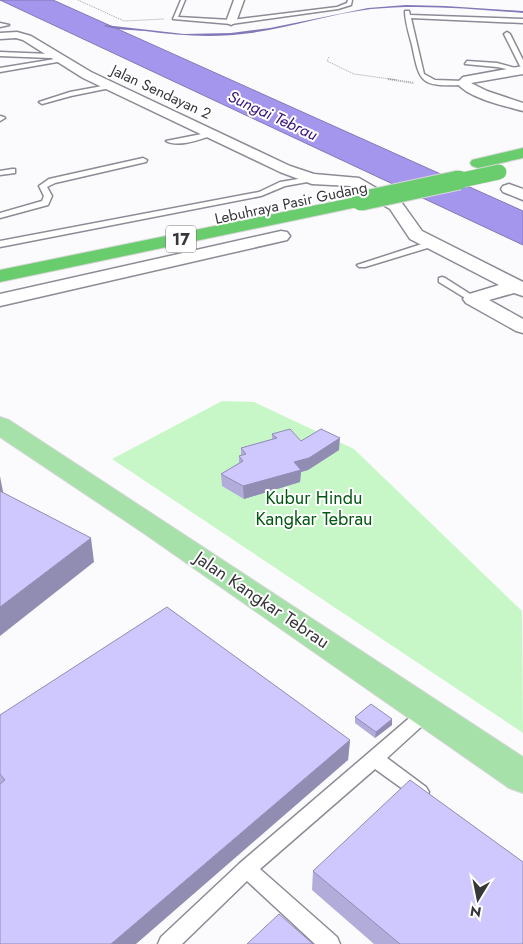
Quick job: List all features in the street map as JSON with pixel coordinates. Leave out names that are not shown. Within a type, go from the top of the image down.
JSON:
[{"type":"highway","name":"Lebuhraya Pasir Gudang","points":[[0,263],[523,153]]},
{"type":"highway","name":"Lebuhraya Pasir Gudang","points":[[0,276],[523,167]]},
{"type":"main road","name":"Jalan Kangkar Tebrau","points":[[7,432],[152,525],[523,777]]},
{"type":"street","points":[[231,25],[239,0]]},
{"type":"street","name":"Jalan Sendayan 2","points":[[2,29],[10,35],[27,38],[87,75],[310,178]]},
{"type":"street","points":[[522,66],[463,83],[473,90],[522,105]]},
{"type":"street","points":[[310,178],[354,181],[396,206],[416,235],[520,288]]},
{"type":"street","points":[[0,300],[281,236]]},
{"type":"street","points":[[473,299],[520,288]]},
{"type":"street","points":[[473,299],[523,327]]},
{"type":"lane","points":[[183,0],[176,18],[231,25],[346,6],[350,4],[350,0]]},
{"type":"lane","points":[[463,83],[432,82],[424,79],[421,74],[408,14],[523,21]]},
{"type":"lane","points":[[467,63],[522,66],[507,34]]},
{"type":"lane","points":[[0,54],[59,58]]},
{"type":"lane","points":[[0,70],[59,58]]},
{"type":"lane","points":[[42,102],[70,94],[113,86]]},
{"type":"lane","points":[[170,141],[212,134]]},
{"type":"lane","points":[[0,216],[45,203],[48,196],[44,186],[52,181],[143,160]]},
{"type":"lane","points":[[0,173],[12,171]]},
{"type":"lane","points":[[0,244],[261,194],[283,184],[310,178]]},
{"type":"lane","points":[[362,265],[431,244]]},
{"type":"lane","points":[[442,280],[473,299]]},
{"type":"lane","points":[[168,944],[247,869],[376,759],[427,712]]},
{"type":"lane","points":[[376,759],[430,800]]},
{"type":"lane","points":[[247,869],[330,944]]},
{"type":"path","points":[[78,0],[124,21],[180,19]]},
{"type":"path","points":[[329,57],[327,61],[354,74],[421,84]]},
{"type":"green space","name":"Kubur Hindu Kangkar Tebrau","points":[[222,401],[254,402],[354,449],[522,611],[523,733],[112,459]]},
{"type":"water","name":"Sungai Tebrau","points":[[0,0],[53,0],[523,211],[523,245]]},
{"type":"building","points":[[290,429],[301,441],[321,429],[340,438],[309,458],[294,462],[301,470],[243,486],[221,474],[243,461],[239,456],[246,454],[241,448],[277,438],[272,434]]},
{"type":"building","points":[[0,491],[91,538],[0,607]]},
{"type":"building","points":[[167,607],[350,740],[111,944],[0,944],[0,784],[5,780],[0,774],[0,715]]},
{"type":"building","points":[[371,704],[392,719],[376,732],[355,717]]},
{"type":"building","points":[[410,780],[523,862],[523,944],[400,944],[313,871]]},
{"type":"building","points":[[279,914],[313,944],[247,944]]},
{"type":"waterway","points":[[105,26],[211,35],[250,32],[348,12],[387,7],[445,6],[523,12]]}]
